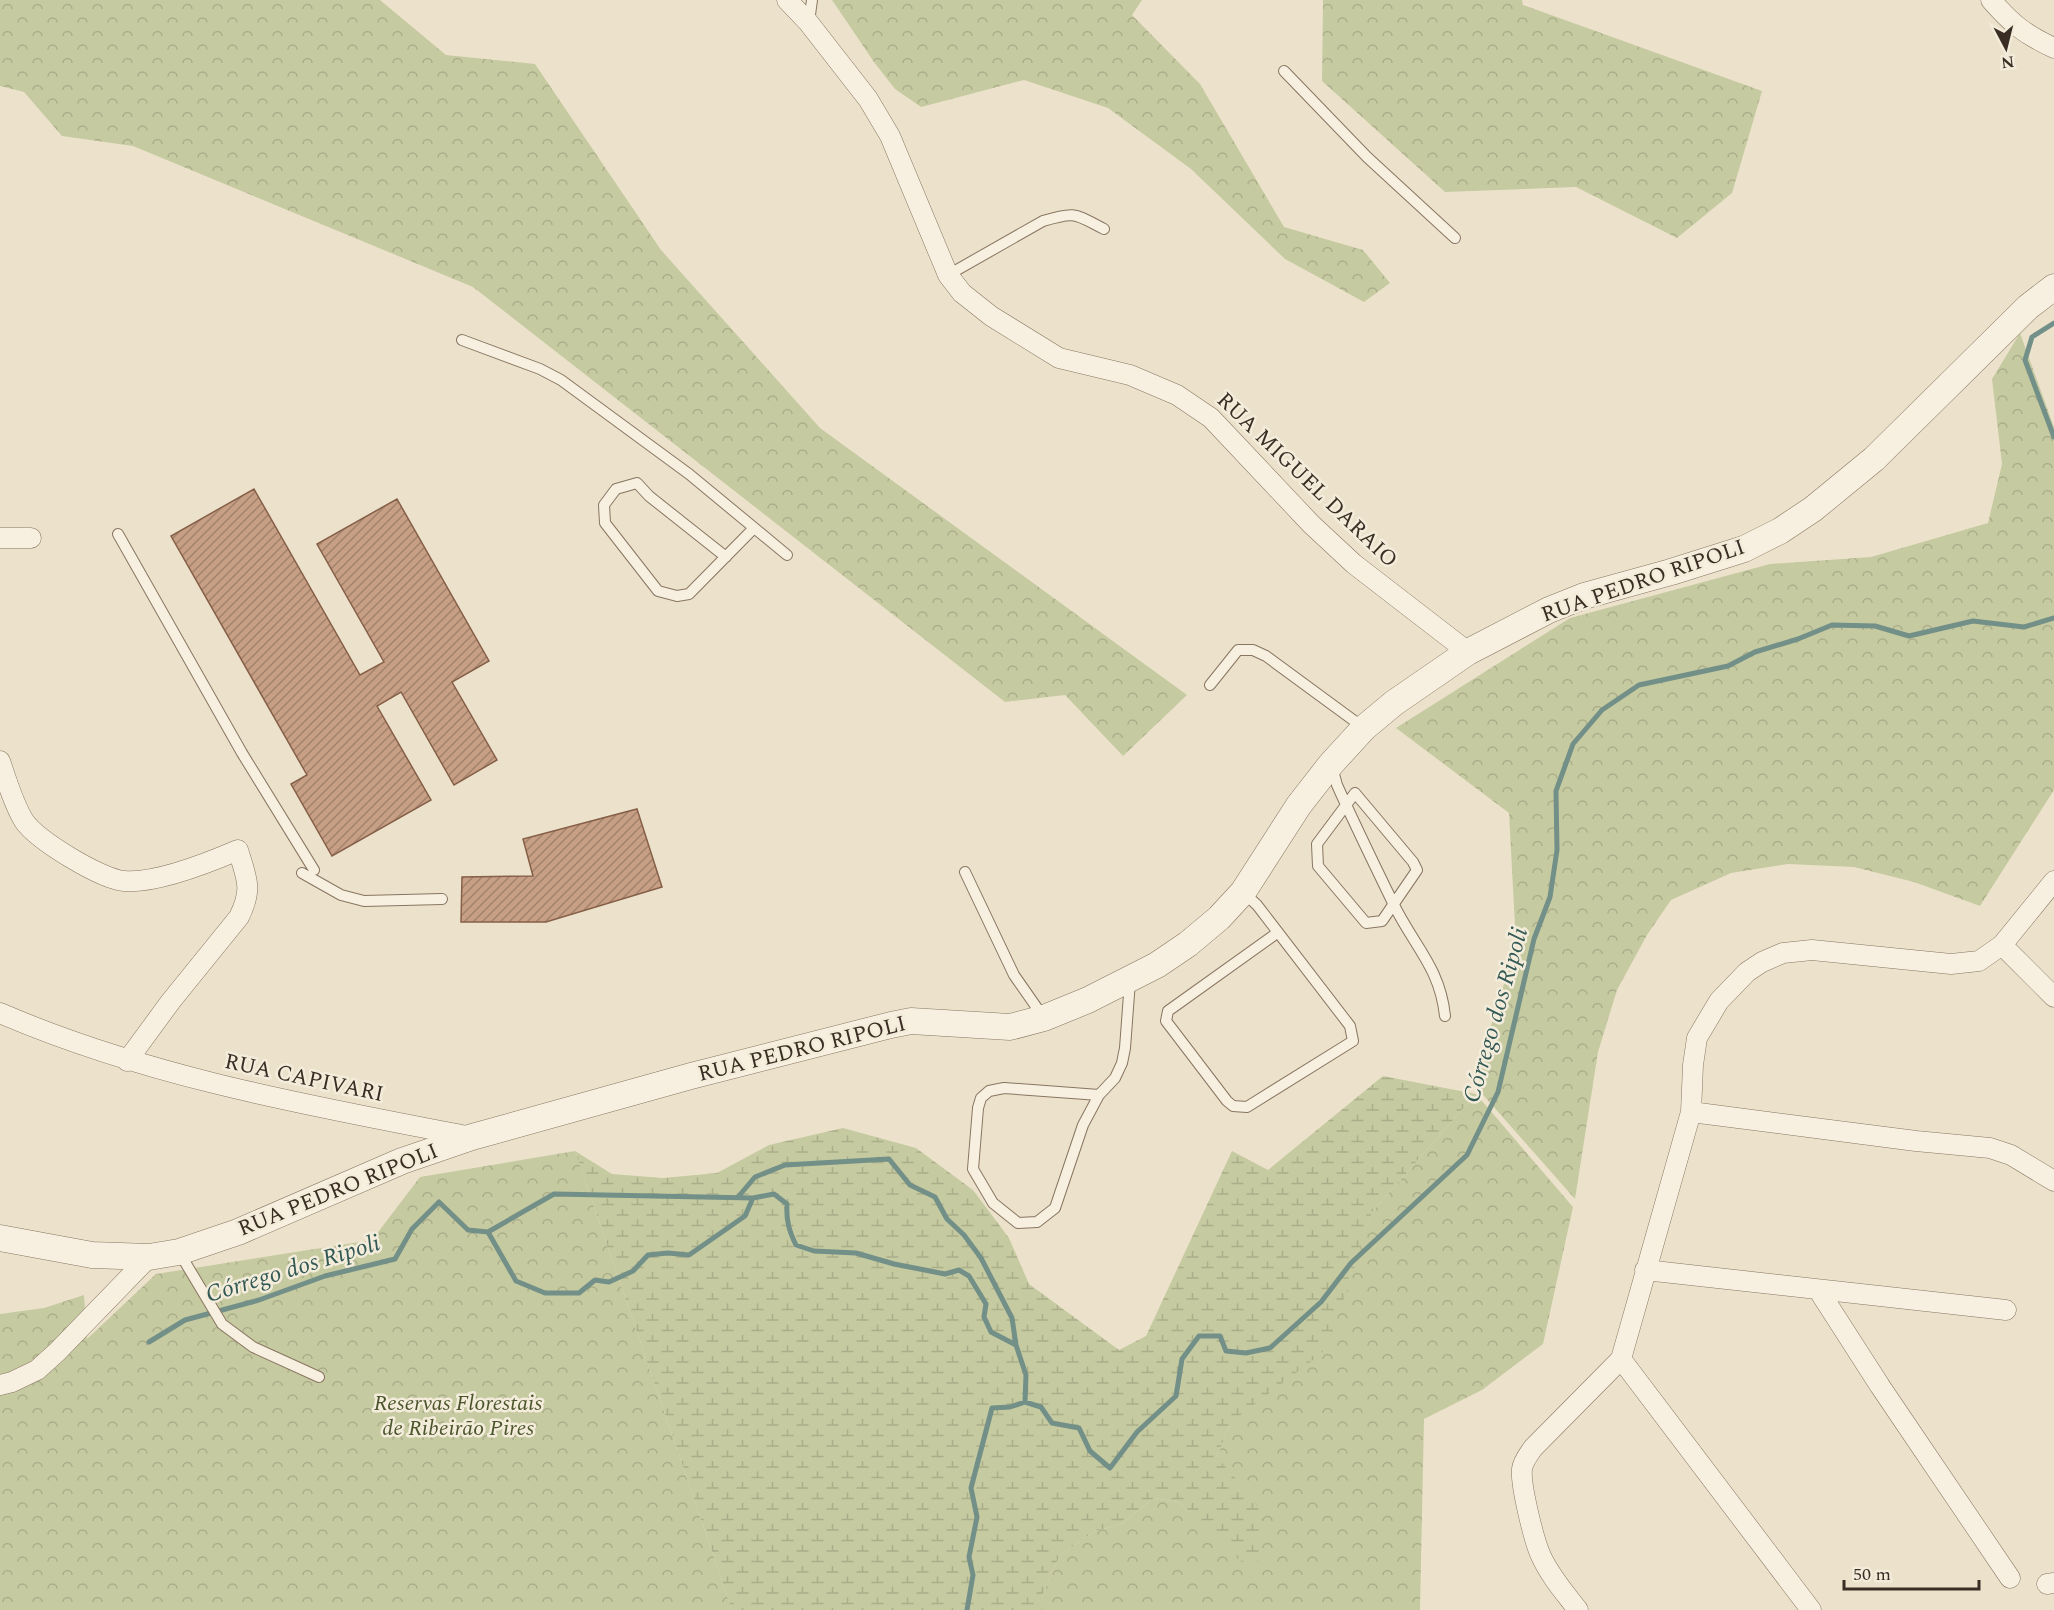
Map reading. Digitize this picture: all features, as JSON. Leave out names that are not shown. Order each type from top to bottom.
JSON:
[{"type":"street","name":"RUA MIGUEL DARAIO","points":[[787,0],[808,22],[868,99],[890,136],[948,275],[962,293],[991,316],[1059,358],[1130,375],[1178,395],[1211,418],[1311,524],[1354,564],[1468,652]]},
{"type":"street","points":[[1991,0],[2016,27],[2030,37],[2054,48]]},
{"type":"street","name":"RUA PEDRO RIPOLI","points":[[0,1238],[92,1255],[149,1257],[179,1252],[238,1232],[402,1161],[472,1137],[691,1076],[891,1025],[912,1022],[1010,1027],[1044,1018],[1088,1000],[1157,965],[1188,944],[1219,918],[1243,892],[1299,805],[1331,764],[1394,703],[1468,652],[1549,610],[1584,596],[1744,549],[1780,531],[1813,509],[1874,459],[2028,307],[2054,287]]},
{"type":"street","points":[[0,538],[31,538]]},
{"type":"street","points":[[0,762],[17,807],[38,836],[110,878],[125,881],[145,880],[203,865],[238,850],[249,890],[239,917],[171,1001],[127,1061]]},
{"type":"street","points":[[1578,1610],[1553,1577],[1541,1556],[1534,1537],[1522,1469],[1533,1448],[1621,1359],[1690,1112],[1697,1038],[1719,1000],[1747,972],[1762,962],[1783,953],[1812,950],[1951,964],[1979,961],[2002,945],[2054,881]]},
{"type":"street","points":[[2002,945],[2054,997]]},
{"type":"street","name":"RUA CAPIVARI","points":[[0,1013],[127,1061],[250,1092],[472,1137]]},
{"type":"street","points":[[1690,1112],[1916,1141],[1990,1148],[2011,1155],[2054,1181]]},
{"type":"street","points":[[0,1385],[12,1382],[44,1364],[149,1257]]},
{"type":"street","points":[[1645,1270],[2006,1310]]},
{"type":"street","points":[[1820,1291],[1880,1386],[2010,1578]]},
{"type":"street","points":[[1621,1359],[1810,1610]]},
{"type":"lane","points":[[808,22],[812,0]]},
{"type":"lane","points":[[1284,71],[1367,157],[1455,238]]},
{"type":"lane","points":[[948,275],[1043,221],[1075,213],[1104,229]]},
{"type":"lane","points":[[462,340],[540,369],[561,380],[689,474],[787,555]]},
{"type":"lane","points":[[726,557],[649,496],[637,483],[616,489],[604,505],[605,523],[658,591],[677,596],[689,594],[726,557],[754,528]]},
{"type":"lane","points":[[118,534],[242,753],[314,870]]},
{"type":"lane","points":[[1210,685],[1238,650],[1254,650],[1266,656],[1365,729]]},
{"type":"lane","points":[[1331,764],[1345,803],[1394,905],[1437,977],[1443,997],[1445,1016]]},
{"type":"lane","points":[[1355,793],[1413,862],[1417,870],[1382,921],[1366,923],[1318,866],[1317,844],[1345,803],[1355,793]]},
{"type":"lane","points":[[965,872],[1014,975],[1044,1018]]},
{"type":"lane","points":[[302,873],[341,895],[364,901],[442,899]]},
{"type":"lane","points":[[1243,892],[1257,905],[1350,1026],[1353,1041],[1247,1107],[1233,1106],[1166,1022],[1167,1011],[1277,933]]},
{"type":"lane","points":[[1099,1095],[1004,1088],[989,1090],[981,1098],[978,1108],[973,1169],[993,1203],[1018,1224],[1037,1222],[1055,1208],[1083,1125],[1099,1095],[1115,1078],[1122,1063],[1130,979]]},
{"type":"lane","points":[[179,1252],[222,1324],[253,1347],[319,1377]]},
{"type":"green space","points":[[0,0],[380,0],[446,55],[535,64],[661,250],[820,428],[1187,695],[1123,756],[1065,695],[1005,702],[473,287],[133,146],[62,136],[24,92],[0,86]]},
{"type":"green space","points":[[832,0],[1142,0],[1132,15],[1200,84],[1284,227],[1363,250],[1390,283],[1364,302],[1285,259],[1191,169],[1108,108],[1024,80],[921,107],[895,89]]},
{"type":"green space","points":[[1323,0],[1522,0],[1523,5],[1762,91],[1732,193],[1677,238],[1576,187],[1445,192],[1322,81]]},
{"type":"green space","points":[[2020,333],[2054,427],[2054,790],[1980,906],[1914,882],[1854,867],[1788,864],[1731,873],[1671,900],[1647,935],[1617,990],[1598,1052],[1575,1199],[1477,1088],[1481,1058],[1516,945],[1509,813],[1396,728],[1570,618],[1770,564],[1871,557],[1988,523],[2002,464],[1992,379]]},
{"type":"green space","points":[[1383,1076],[1476,1094],[1372,1212],[1345,1296],[1322,1353],[1230,1423],[1217,1457],[1261,1513],[1263,1533],[1256,1565],[1240,1561],[1178,1502],[1154,1498],[1121,1524],[1095,1531],[1060,1555],[1042,1596],[1042,1610],[732,1610],[575,1151],[612,1174],[663,1178],[717,1173],[769,1145],[843,1128],[916,1148],[973,1190],[1009,1238],[1029,1284],[1119,1350],[1146,1336],[1232,1151],[1268,1170]]},
{"type":"green space","points":[[1476,1094],[1573,1207],[1543,1344],[1482,1390],[1424,1419],[1420,1610],[1042,1610],[1042,1596],[1060,1555],[1095,1531],[1121,1524],[1154,1498],[1178,1502],[1193,1514],[1230,1423],[1348,1282],[1372,1212]]},
{"type":"green space","name":"Reservas Florestais de Ribeirão Pires","points":[[575,1151],[732,1610],[0,1610],[0,1314],[44,1308],[84,1295],[87,1339],[156,1274],[372,1240],[420,1177]]},
{"type":"building","points":[[254,489],[360,675],[384,662],[317,544],[397,499],[489,661],[452,682],[497,760],[454,785],[401,692],[377,706],[431,800],[332,856],[291,784],[307,775],[171,536]]},
{"type":"building","points":[[637,809],[662,887],[546,922],[461,922],[462,877],[533,876],[523,839]]},
{"type":"waterway","name":"Córrego dos Ripoli","points":[[2054,323],[2032,337],[2025,360],[2054,437]]},
{"type":"waterway","name":"Córrego dos Ripoli","points":[[149,1342],[185,1320],[259,1300],[325,1276],[395,1259],[412,1229],[439,1202],[468,1230],[488,1232],[554,1194],[753,1198],[774,1194],[787,1204],[788,1225],[796,1245],[814,1251],[856,1253],[894,1264],[945,1274],[959,1270],[969,1276],[986,1304],[984,1317],[991,1332],[1016,1345],[1026,1375],[1025,1402],[1041,1407],[1052,1423],[1079,1428],[1090,1451],[1110,1468],[1137,1432],[1176,1396],[1182,1359],[1199,1336],[1220,1336],[1226,1351],[1246,1353],[1270,1348],[1321,1302],[1351,1263],[1467,1155],[1498,1092],[1534,939],[1550,897],[1557,850],[1556,791],[1573,744],[1602,710],[1639,685],[1728,666],[1755,652],[1798,639],[1832,625],[1875,626],[1909,636],[1973,621],[2024,627],[2054,618]]},
{"type":"waterway","name":"Córrego dos Ripoli","points":[[738,1197],[755,1177],[785,1165],[889,1159],[910,1185],[935,1197],[947,1219],[964,1235],[981,1258],[1012,1318],[1016,1345]]},
{"type":"waterway","name":"Córrego dos Ripoli","points":[[488,1232],[516,1281],[545,1293],[579,1293],[595,1280],[609,1282],[633,1271],[648,1255],[668,1253],[689,1255],[745,1216],[753,1198]]},
{"type":"waterway","points":[[967,1610],[973,1575],[969,1557],[977,1517],[971,1488],[992,1408],[1010,1407],[1025,1402]]}]
